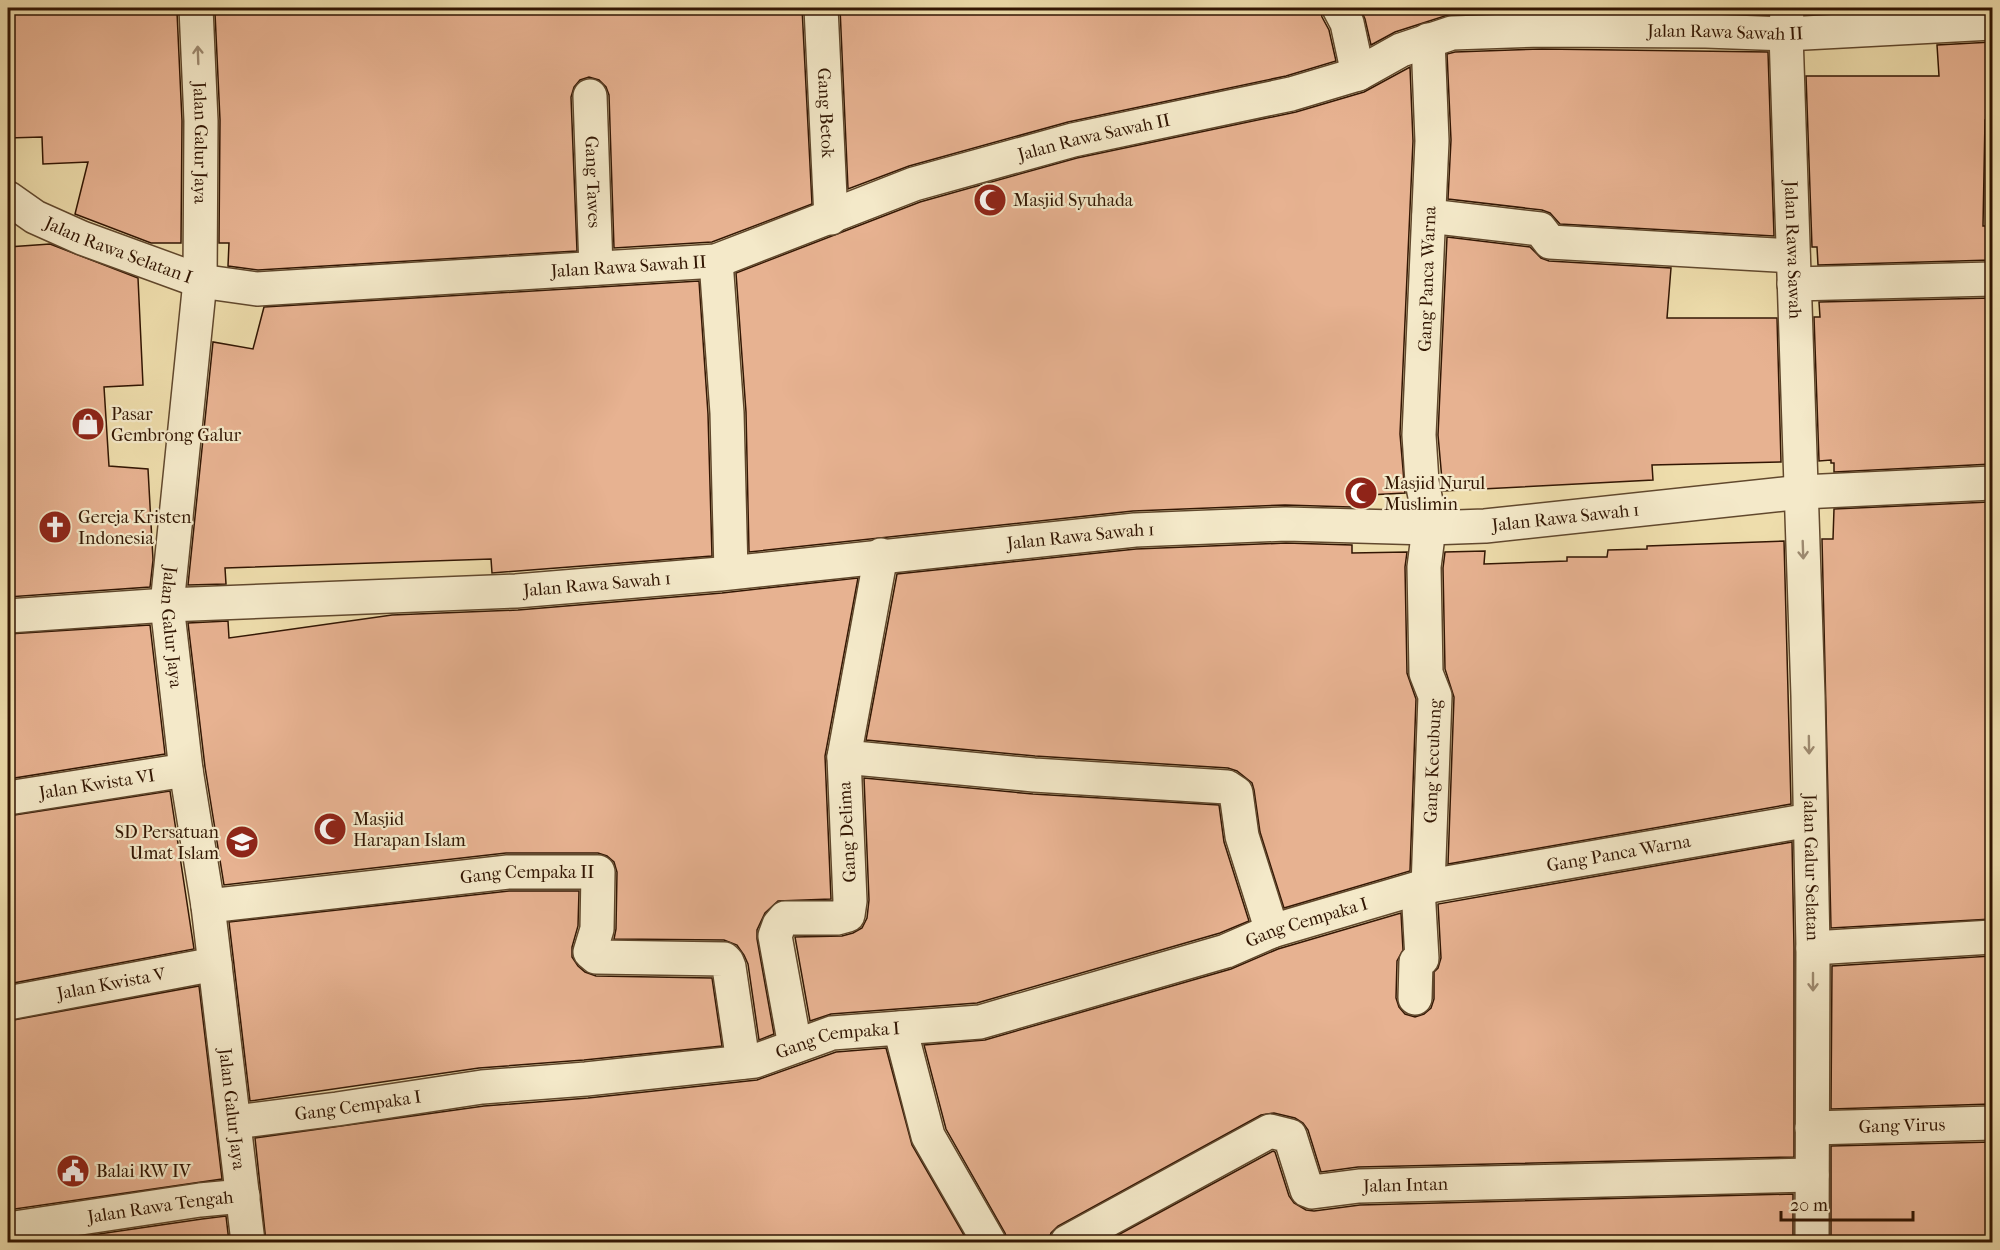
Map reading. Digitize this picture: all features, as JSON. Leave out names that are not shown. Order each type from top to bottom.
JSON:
[{"type":"street","name":"Jalan Galur Jaya","points":[[196,8],[201,121],[200,281],[167,605],[186,770],[208,906],[248,1242]]},
{"type":"street","name":"Gang Betok","points":[[821,8],[831,218]]},
{"type":"street","points":[[1339,8],[1347,23],[1358,74]]},
{"type":"street","name":"Jalan Rawa Sawah II","points":[[200,281],[257,289],[716,261],[914,184],[1073,140],[1291,93],[1358,74],[1401,50],[1452,33],[1542,30],[1705,19],[1992,23]]},
{"type":"street","name":"Jalan Rawa Sawah","points":[[1786,21],[1802,492]]},
{"type":"street","name":"Gang Panca Warna","points":[[1428,40],[1432,141],[1419,435],[1422,482],[1429,522]]},
{"type":"street","name":"Gang Tawes","points":[[590,96],[596,268]]},
{"type":"street","name":"Jalan Rawa Selatan I","points":[[8,198],[35,217],[82,238],[200,281]]},
{"type":"street","points":[[1429,216],[1540,229],[1550,242],[1794,270],[1992,279]]},
{"type":"street","points":[[716,261],[727,413],[731,572]]},
{"type":"street","name":"Jalan Rawa Sawah 1","points":[[8,616],[167,605],[516,591],[731,572],[1135,530],[1286,524],[1429,522],[1485,526],[1802,492],[1992,483]]},
{"type":"street","name":"Jalan Galur Selatan","points":[[1802,492],[1813,948],[1812,1242]]},
{"type":"street","name":"Gang Kecubung","points":[[1415,998],[1416,962],[1422,959],[1423,888],[1435,696],[1426,673],[1424,567],[1429,522]]},
{"type":"street","name":"Gang Delima","points":[[795,1046],[775,936],[779,925],[785,918],[837,918],[848,915],[850,901],[844,757],[881,555]]},
{"type":"street","points":[[844,757],[1034,775],[1227,787],[1236,793],[1242,836],[1272,931]]},
{"type":"street","name":"Jalan Kwista VI","points":[[8,798],[186,770]]},
{"type":"street","name":"Gang Panca Warna","points":[[1423,888],[1810,820]]},
{"type":"street","name":"Gang Cempaka II","points":[[208,906],[508,872],[598,872],[597,929],[590,952],[596,957],[724,959],[728,962],[729,967],[743,1062]]},
{"type":"street","name":"Gang Cempaka I","points":[[235,1122],[482,1087],[586,1079],[755,1061],[832,1033],[980,1022],[1226,951],[1272,931],[1423,888]]},
{"type":"street","points":[[1813,948],[1992,937]]},
{"type":"street","name":"Jalan Kwista V","points":[[8,1003],[215,964]]},
{"type":"street","points":[[900,1028],[928,1136],[989,1242]]},
{"type":"street","name":"Gang Virus","points":[[1812,1128],[1992,1123]]},
{"type":"street","name":"Jalan Intan","points":[[1067,1242],[1270,1131],[1290,1136],[1307,1190],[1312,1192],[1359,1186],[1812,1174]]},
{"type":"street","name":"Jalan Rawa Tengah","points":[[8,1229],[200,1200],[243,1196]]},
{"type":"building","points":[[8,8],[107,8],[107,11],[177,12],[182,121],[181,243],[151,243],[75,214],[88,162],[43,164],[42,137],[8,138]]},
{"type":"building","points":[[237,8],[587,8],[587,11],[688,12],[688,8],[802,8],[812,204],[712,242],[614,248],[609,95],[606,87],[599,80],[589,77],[580,80],[574,87],[571,97],[577,251],[258,270],[228,266],[229,243],[219,243],[220,120],[215,13],[238,14]]},
{"type":"building","points":[[840,8],[1320,8],[1329,30],[1336,61],[1286,76],[1068,122],[909,166],[848,189]]},
{"type":"building","points":[[1360,8],[1768,8],[1768,15],[1542,11],[1451,14],[1395,32],[1371,45]]},
{"type":"building","points":[[1992,42],[1992,120],[1985,120],[1983,226],[1992,226],[1992,260],[1818,265],[1817,247],[1812,247],[1806,76],[1939,76],[1937,45]]},
{"type":"building","points":[[1542,49],[1768,52],[1774,236],[1560,224],[1550,213],[1542,210],[1448,199],[1451,140],[1447,54]]},
{"type":"building","points":[[1410,67],[1413,141],[1400,434],[1405,493],[1350,496],[1351,507],[1285,505],[1133,511],[749,552],[746,412],[736,273],[920,202],[1077,158],[1296,112],[1364,92]]},
{"type":"building","points":[[1447,237],[1530,247],[1541,258],[1549,261],[1671,268],[1667,318],[1777,318],[1781,462],[1652,465],[1653,480],[1443,491],[1438,435]]},
{"type":"building","points":[[50,244],[138,278],[143,385],[104,387],[109,466],[148,469],[153,560],[150,587],[8,597],[10,479],[8,479],[8,247]]},
{"type":"building","points":[[699,281],[708,414],[712,556],[492,573],[491,559],[225,568],[226,584],[188,585],[213,342],[253,349],[264,307]]},
{"type":"building","points":[[1992,298],[1992,464],[1834,472],[1834,463],[1831,463],[1831,460],[1819,461],[1814,317],[1820,317],[1819,302]]},
{"type":"building","points":[[1989,502],[1987,623],[1992,623],[1992,919],[1831,928],[1822,539],[1833,539],[1834,509]]},
{"type":"building","points":[[1784,541],[1791,804],[1448,864],[1454,697],[1445,669],[1443,568],[1445,552],[1485,551],[1484,564],[1567,561],[1567,557],[1607,557],[1608,550],[1647,549],[1647,546]]},
{"type":"building","points":[[1286,543],[1352,545],[1352,553],[1407,552],[1405,567],[1407,673],[1416,699],[1410,871],[1284,908],[1260,832],[1252,783],[1237,771],[1228,768],[1035,756],[866,740],[897,574],[1136,549]]},
{"type":"building","points":[[858,578],[825,756],[831,899],[778,901],[765,913],[757,930],[774,1034],[759,1040],[748,964],[737,945],[724,940],[614,939],[617,872],[614,862],[598,853],[506,853],[224,885],[205,767],[188,623],[228,621],[229,638],[392,615],[518,610],[722,593]]},
{"type":"building","points":[[150,625],[165,754],[8,779],[8,634]]},
{"type":"building","points":[[864,778],[1033,794],[1219,805],[1224,842],[1249,921],[1220,933],[977,1003],[831,1014],[810,1021],[795,937],[842,936],[862,928],[867,918],[869,900]]},
{"type":"building","points":[[170,791],[194,949],[8,984],[8,816]]},
{"type":"building","points":[[1792,842],[1794,1157],[1358,1167],[1321,1172],[1308,1130],[1303,1123],[1295,1118],[1274,1113],[1261,1115],[1058,1226],[1051,1233],[1048,1242],[1008,1242],[946,1129],[924,1045],[985,1040],[1231,969],[1278,949],[1401,913],[1403,950],[1397,961],[1396,998],[1405,1014],[1415,1017],[1431,1008],[1434,999],[1434,972],[1441,958],[1438,904]]},
{"type":"building","points":[[509,891],[579,891],[578,926],[572,947],[572,957],[585,972],[596,976],[712,978],[722,1046],[479,1068],[250,1101],[229,922]]},
{"type":"building","points":[[1991,956],[1992,1104],[1831,1109],[1832,966]]},
{"type":"building","points":[[199,986],[222,1179],[8,1210],[8,1021]]},
{"type":"building","points":[[886,1048],[912,1145],[968,1242],[266,1242],[255,1138],[484,1106],[588,1098],[757,1080],[836,1052]]},
{"type":"building","points":[[1992,1142],[1992,1236],[1949,1237],[1950,1242],[1831,1242],[1831,1146]]},
{"type":"building","points":[[1273,1151],[1289,1196],[1294,1203],[1306,1210],[1360,1205],[1793,1194],[1793,1242],[1105,1242]]},
{"type":"building","points":[[226,1216],[229,1242],[44,1242],[202,1219]]},
{"type":"place","name":"Masjid Syuhada","points":[[990,200]]},
{"type":"place","name":"Pasar Gembrong Galur","points":[[88,424]]},
{"type":"place","name":"Masjid Nurul Muslimin","points":[[1361,493]]},
{"type":"place","name":"Gereja Kristen Indonesia","points":[[55,527]]},
{"type":"place","name":"Masjid Harapan Islam","points":[[330,829]]},
{"type":"place","name":"SD Persatuan Umat Islam","points":[[242,842]]},
{"type":"place","name":"Balai RW IV","points":[[73,1171]]}]
